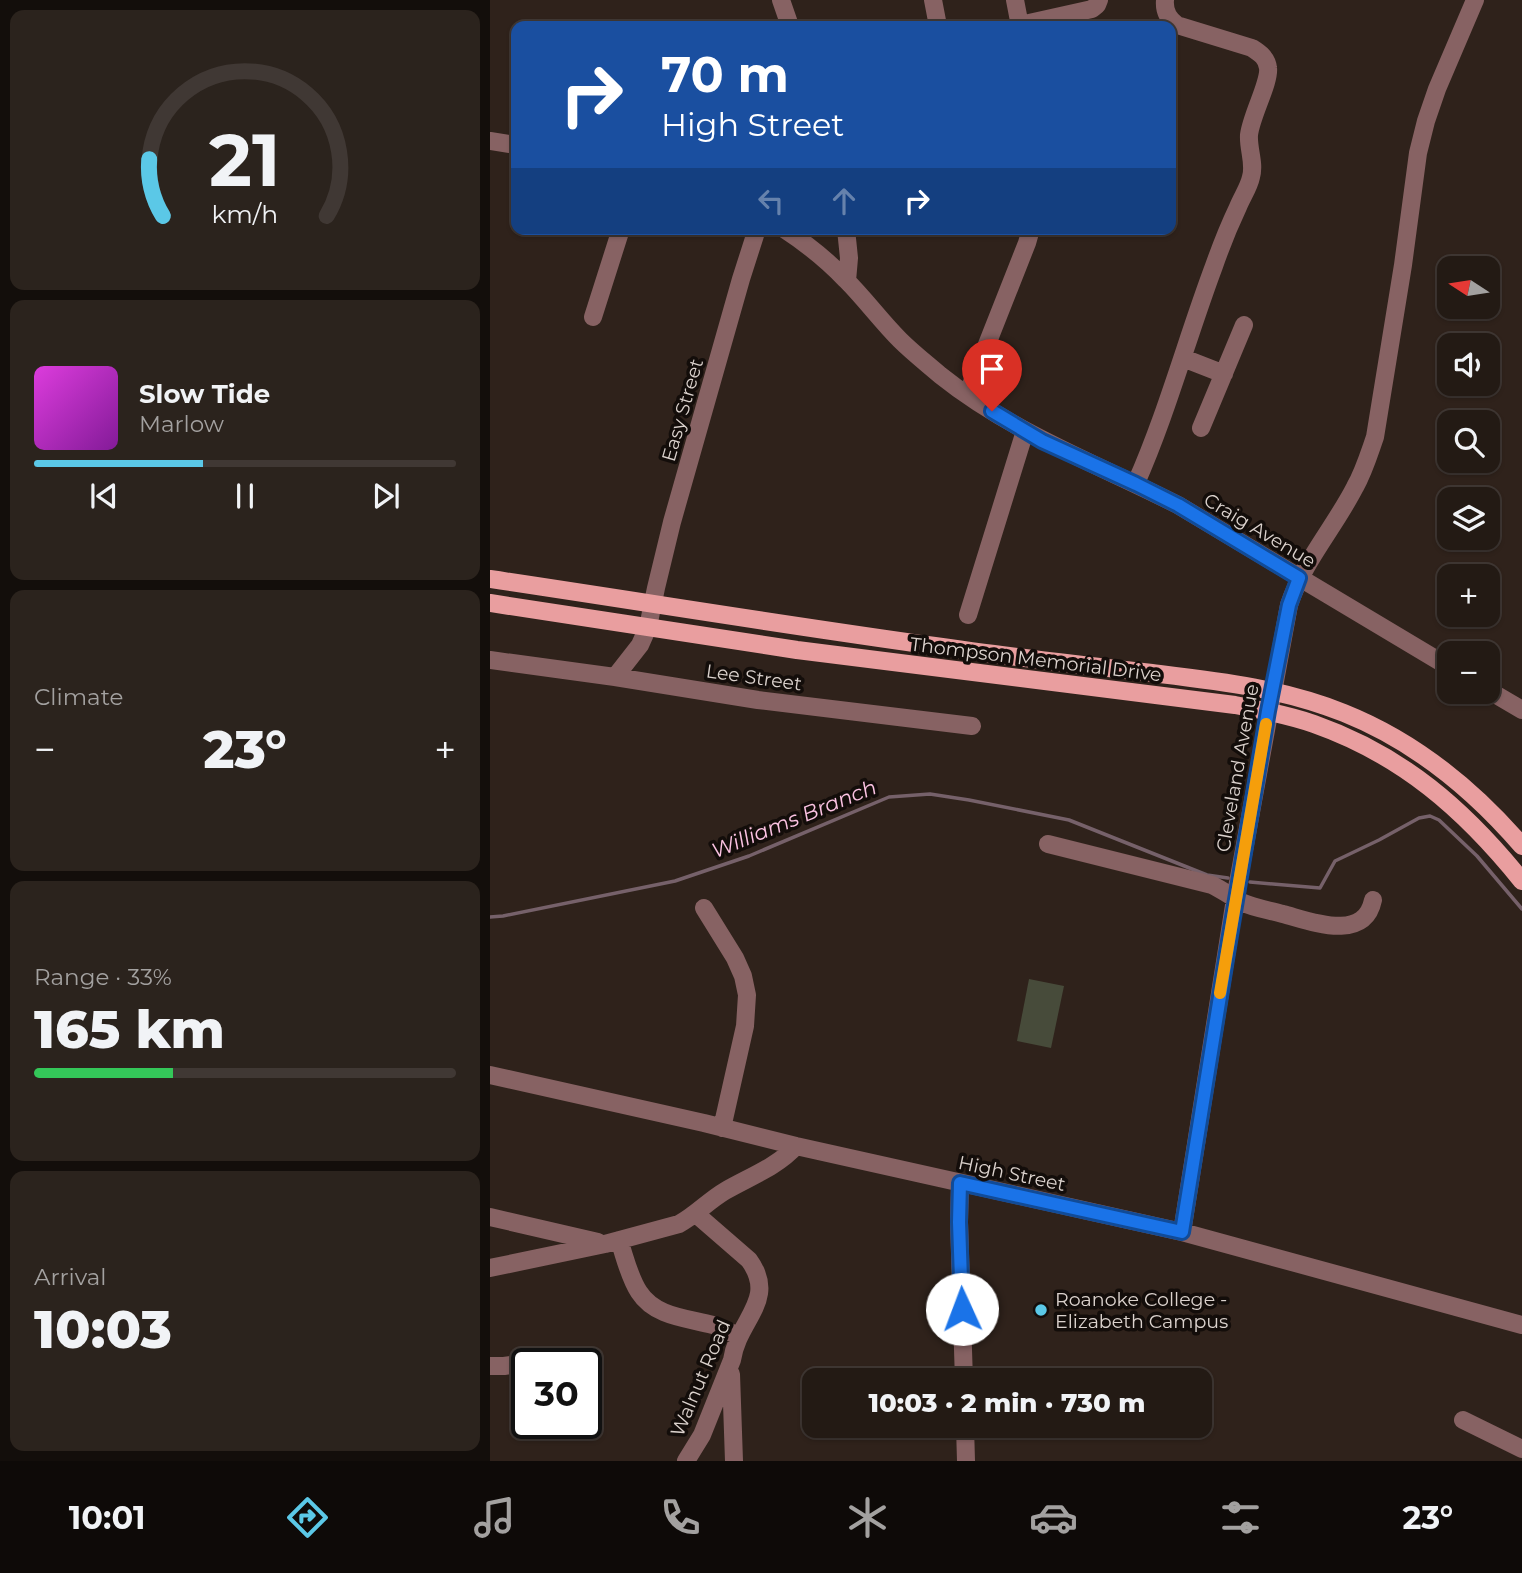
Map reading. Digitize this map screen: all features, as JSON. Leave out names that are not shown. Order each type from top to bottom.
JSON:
[{"type":"main road","name":"Thompson Memorial Drive","points":[[490,579],[958,649],[1210,680],[1272,690],[1307,699],[1345,713],[1411,747],[1473,795],[1499,819],[1522,846]]},
{"type":"main road","name":"Thompson Memorial Drive","points":[[490,603],[797,650],[1268,711],[1314,724],[1346,737],[1411,773],[1467,818],[1522,881]]},
{"type":"street","points":[[781,0],[788,21]]},
{"type":"street","points":[[933,0],[937,21]]},
{"type":"street","points":[[1015,0],[1019,21]]},
{"type":"street","points":[[1041,21],[1091,9],[1099,0]]},
{"type":"street","points":[[1165,0],[1166,13],[1172,21]]},
{"type":"street","name":"Cleveland Avenue","points":[[1182,1232],[1268,711],[1289,605],[1299,578],[1356,487],[1375,437],[1418,153],[1437,89],[1475,0]]},
{"type":"street","points":[[1136,484],[1162,420],[1213,268],[1251,180],[1253,169],[1249,134],[1268,76],[1265,58],[1252,48],[1176,24]]},
{"type":"street","points":[[490,141],[511,144]]},
{"type":"street","points":[[593,317],[619,235]]},
{"type":"street","name":"Easy Street","points":[[653,603],[676,509],[755,235]]},
{"type":"street","name":"Craig Avenue","points":[[793,235],[821,256],[847,281],[914,353],[967,395],[1025,431],[1178,505],[1437,660]]},
{"type":"street","points":[[847,235],[849,258],[847,281]]},
{"type":"street","points":[[967,395],[1029,235]]},
{"type":"street","points":[[1201,428],[1244,325]]},
{"type":"street","points":[[1183,358],[1224,374]]},
{"type":"street","points":[[968,615],[1025,431]]},
{"type":"street","points":[[615,677],[640,645],[648,627],[653,603]]},
{"type":"street","name":"Lee Street","points":[[490,660],[758,699],[972,726]]},
{"type":"street","points":[[1500,697],[1522,710]]},
{"type":"street","points":[[1048,844],[1212,885],[1244,903],[1338,927],[1356,922],[1365,916],[1373,900]]},
{"type":"street","points":[[704,908],[735,958],[747,995],[745,1026],[722,1128]]},
{"type":"street","name":"High Street","points":[[490,1075],[1182,1232],[1522,1325]]},
{"type":"street","points":[[490,1268],[612,1242],[679,1224],[723,1192],[787,1156],[796,1146]]},
{"type":"street","points":[[960,1183],[964,1368]]},
{"type":"street","name":"Walnut Road","points":[[687,1461],[702,1435],[732,1360],[738,1336],[758,1301],[760,1291],[755,1269],[748,1260],[695,1214]]},
{"type":"street","points":[[490,1217],[612,1242],[643,1299],[672,1316],[710,1325],[738,1336]]},
{"type":"street","points":[[732,1360],[734,1461]]},
{"type":"street","points":[[490,1366],[511,1365]]},
{"type":"street","points":[[1463,1420],[1522,1449]]},
{"type":"street","points":[[965,1438],[966,1461]]},
{"type":"green space","points":[[1029,979],[1064,986],[1051,1048],[1017,1041]]},
{"type":"waterway","name":"Williams Branch","points":[[490,917],[675,881],[749,856],[889,797],[930,794],[1069,820],[1207,875],[1228,878]]},
{"type":"waterway","name":"Williams Branch","points":[[1250,882],[1320,888],[1335,861],[1419,818],[1430,816],[1439,820],[1477,856],[1522,909]]},
{"type":"slow traffic","points":[[1220,993],[1266,724]]},
{"type":"place","name":"Roanoke College - Elizabeth Campus","points":[[1041,1310]]},
{"type":"route","points":[[962,1309],[960,1183],[1182,1232],[1268,711],[1289,605],[1299,578],[1178,505],[1042,441],[992,411]]}]
